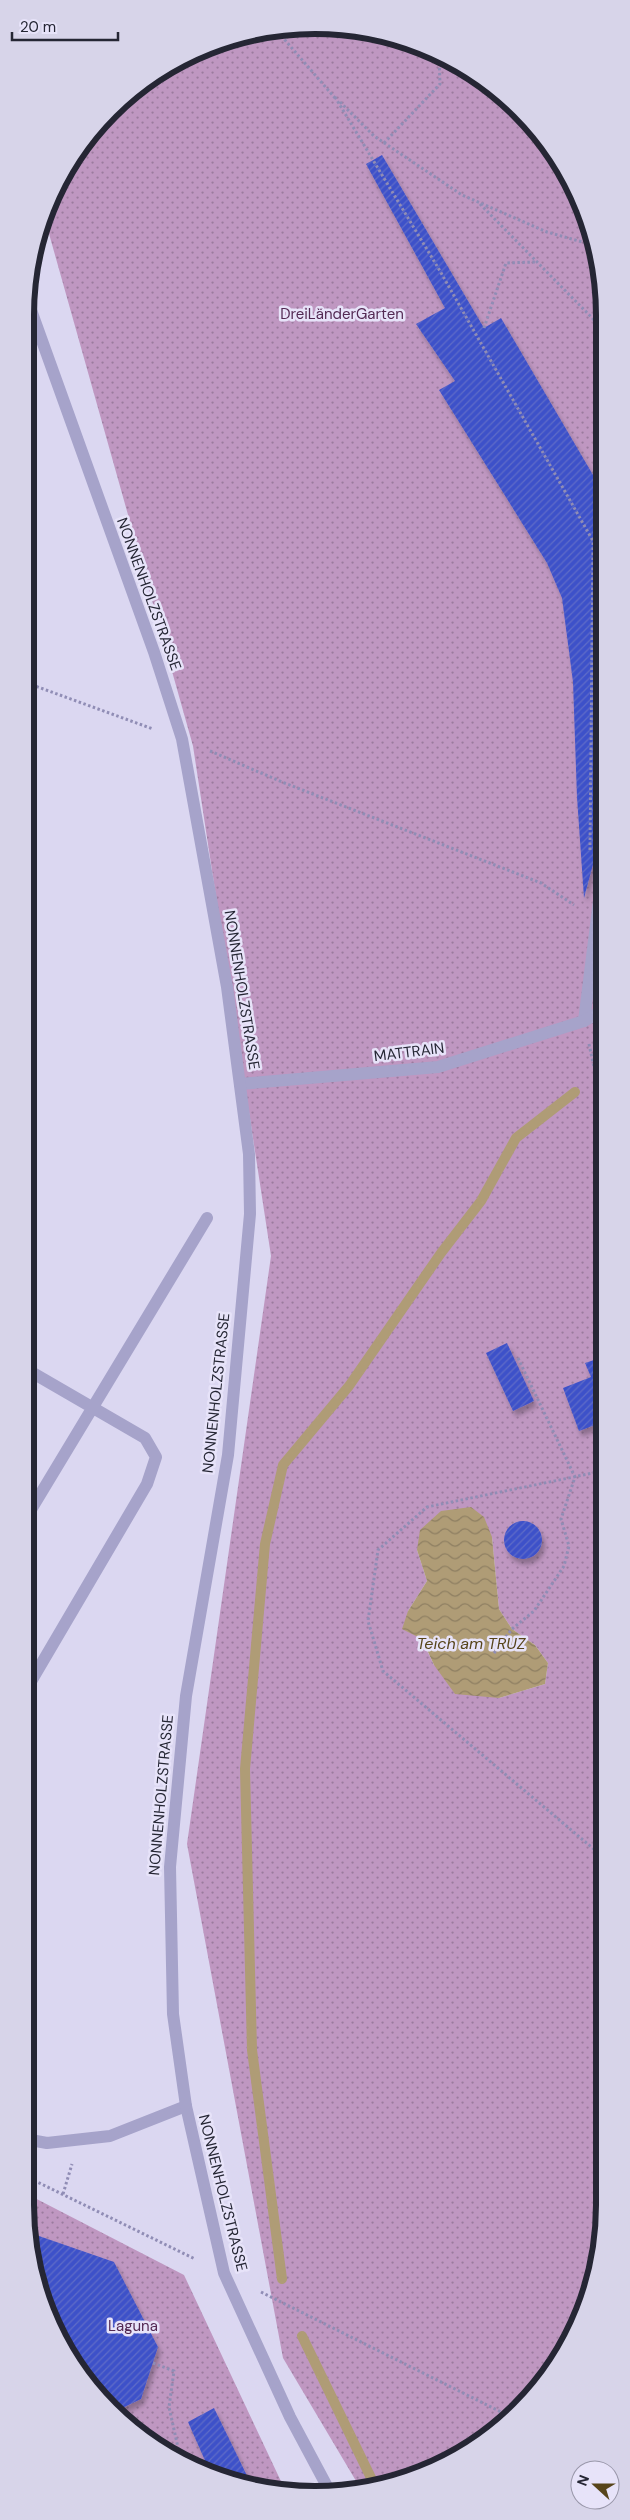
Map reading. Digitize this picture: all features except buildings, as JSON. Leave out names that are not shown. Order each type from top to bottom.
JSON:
[{"type":"street","name":"NONNENHOLZSTRASSE","points":[[34,316],[154,652],[182,739],[227,987],[249,1154],[250,1214],[228,1455],[186,1696],[170,1867],[173,2014],[186,2106],[224,2273],[290,2417],[327,2486]]},
{"type":"street","points":[[584,1021],[596,920]]},
{"type":"street","name":"MATTRAIN","points":[[240,1084],[438,1067],[584,1021],[596,1014]]},
{"type":"street","points":[[34,1505],[207,1218]]},
{"type":"street","points":[[34,1373],[93,1406],[145,1438],[156,1457],[147,1484],[34,1676]]},
{"type":"street","points":[[34,2141],[47,2143],[110,2136],[186,2106]]},
{"type":"path","points":[[281,36],[335,98],[384,143],[462,195],[546,232],[587,243]]},
{"type":"path","points":[[384,143],[440,84],[439,63]]},
{"type":"path","points":[[335,98],[440,271],[593,541],[590,859]]},
{"type":"path","points":[[478,202],[596,323]]},
{"type":"path","points":[[484,328],[506,263],[537,262]]},
{"type":"path","points":[[34,686],[182,739],[282,782],[541,883],[596,920]]},
{"type":"path","points":[[584,1021],[596,1080]]},
{"type":"path","points":[[494,1653],[512,1629],[534,1610],[564,1566],[569,1546],[561,1519],[575,1477],[517,1356]]},
{"type":"path","points":[[596,1472],[427,1507],[378,1550],[368,1621],[383,1672],[596,1851]]},
{"type":"path","points":[[34,2180],[503,2413]]},
{"type":"path","points":[[153,2363],[174,2371],[169,2407],[179,2451]]},
{"type":"green space","name":"DreiLänderGarten","points":[[333,34],[388,43],[423,55],[456,71],[471,81],[514,116],[538,144],[559,174],[575,207],[587,242],[596,297],[596,2223],[587,2278],[575,2313],[559,2346],[549,2361],[514,2404],[486,2428],[456,2449],[423,2465],[388,2477],[357,2483],[283,2358],[187,1844],[271,1256],[193,746],[48,229],[55,207],[71,174],[92,144],[116,116],[144,92],[174,71],[207,55],[242,43],[278,36]],"holes":[[[492,1537],[499,1609],[512,1629],[535,1645],[548,1663],[545,1684],[499,1698],[434,1665],[408,1611],[427,1581],[417,1550]]]},
{"type":"green space","name":"Laguna","points":[[34,2198],[184,2275],[282,2484],[242,2477],[207,2465],[174,2449],[159,2439],[116,2404],[81,2361],[71,2346],[55,2313],[39,2260],[34,2223]]},
{"type":"water","name":"Teich am TRUZ","points":[[471,1507],[484,1517],[492,1537],[499,1609],[512,1629],[535,1645],[548,1663],[545,1684],[499,1698],[455,1694],[434,1665],[422,1639],[402,1629],[408,1611],[427,1581],[417,1550],[420,1530],[441,1511]]},
{"type":"waterway","points":[[282,2279],[252,2050],[245,1769],[265,1544],[283,1465],[349,1386],[441,1253],[481,1201],[516,1138],[575,1092]]},
{"type":"waterway","points":[[302,2336],[372,2480]]}]
